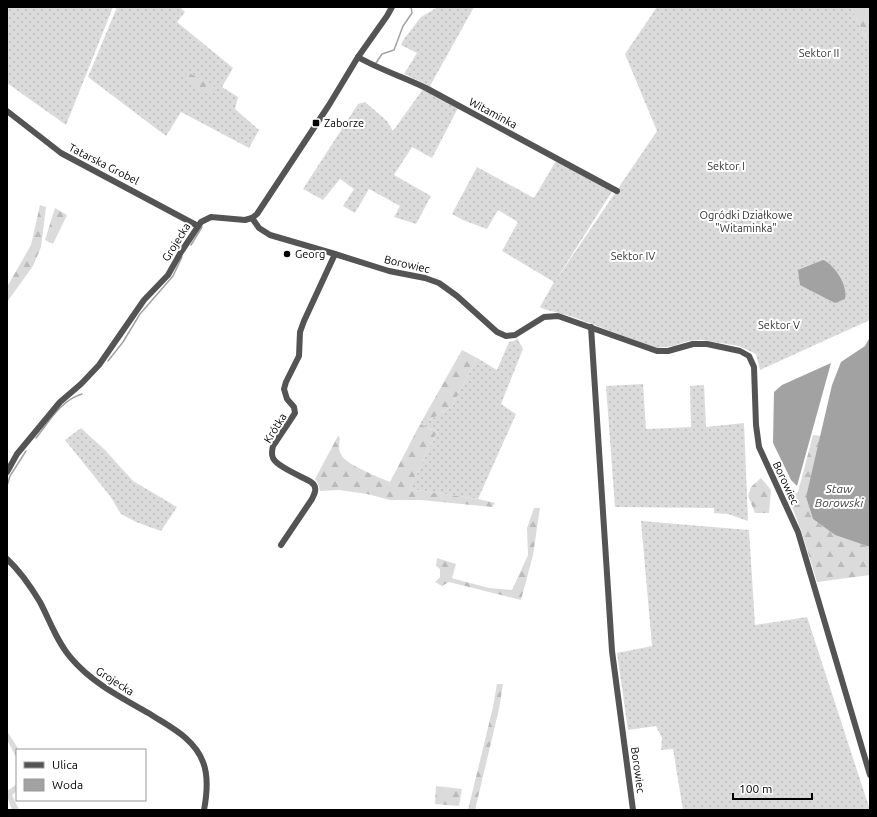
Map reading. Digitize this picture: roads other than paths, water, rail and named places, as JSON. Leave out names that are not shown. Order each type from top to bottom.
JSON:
[{"type":"street","points":[[252,218],[257,214],[270,195],[358,57],[392,7]]},
{"type":"street","name":"Witaminka","points":[[358,57],[383,70],[399,75],[426,88],[617,191]]},
{"type":"street","name":"Tatarska Grobel","points":[[7,111],[61,153],[198,226]]},
{"type":"street","name":"Grojecka","points":[[7,472],[17,454],[60,402],[81,384],[99,365],[144,300],[168,275],[198,226],[205,219],[212,217],[242,220],[252,218]]},
{"type":"street","name":"Borowiec","points":[[252,218],[259,228],[270,235],[389,271],[426,278],[438,283],[457,296],[497,332],[503,335],[515,335],[541,319],[551,316],[560,317],[591,327],[657,352],[668,351],[693,344],[706,344],[740,351],[747,355],[752,361],[754,367],[756,425],[759,447],[798,532],[870,775]]},
{"type":"street","name":"Krótka","points":[[281,545],[312,499],[316,488],[311,482],[276,463],[272,457],[273,446],[294,416],[294,407],[285,396],[284,386],[299,356],[300,332],[304,321],[335,254]]},
{"type":"street","name":"Borowiec","points":[[591,327],[612,651],[633,810]]},
{"type":"street","name":"Grojecka","points":[[7,559],[33,591],[65,651],[84,672],[100,684],[173,728],[187,739],[195,748],[201,758],[206,773],[207,788],[204,810]]},
{"type":"water","points":[[823,260],[832,266],[840,276],[845,288],[845,299],[835,303],[800,285],[798,270]]},
{"type":"water","name":"Staw Borowski","points":[[870,337],[870,547],[835,535],[813,519],[806,497],[832,385],[841,362],[865,346]]},
{"type":"water","points":[[831,363],[797,486],[791,480],[773,443],[774,392],[782,385]]},
{"type":"waterway","points":[[376,63],[382,54],[394,50],[403,26],[412,13],[411,7]]},
{"type":"waterway","points":[[191,245],[202,227]]},
{"type":"waterway","points":[[108,361],[123,342],[140,314],[173,276],[182,257]]},
{"type":"waterway","points":[[36,438],[62,406],[68,401],[82,394]]},
{"type":"waterway","points":[[7,486],[10,476],[26,451]]},
{"type":"place","name":"Zaborze","points":[[316,123]]},
{"type":"place","name":"Georg","points":[[287,254]]},
{"type":"park label","name":"Sektor II","points":[[819,53]]},
{"type":"park label","name":"Sektor I","points":[[726,166]]},
{"type":"park label","name":"Ogródki Działkowe \"Witaminka\"","points":[[746,221]]},
{"type":"park label","name":"Sektor IV","points":[[633,256]]},
{"type":"park label","name":"Sektor V","points":[[779,325]]}]
